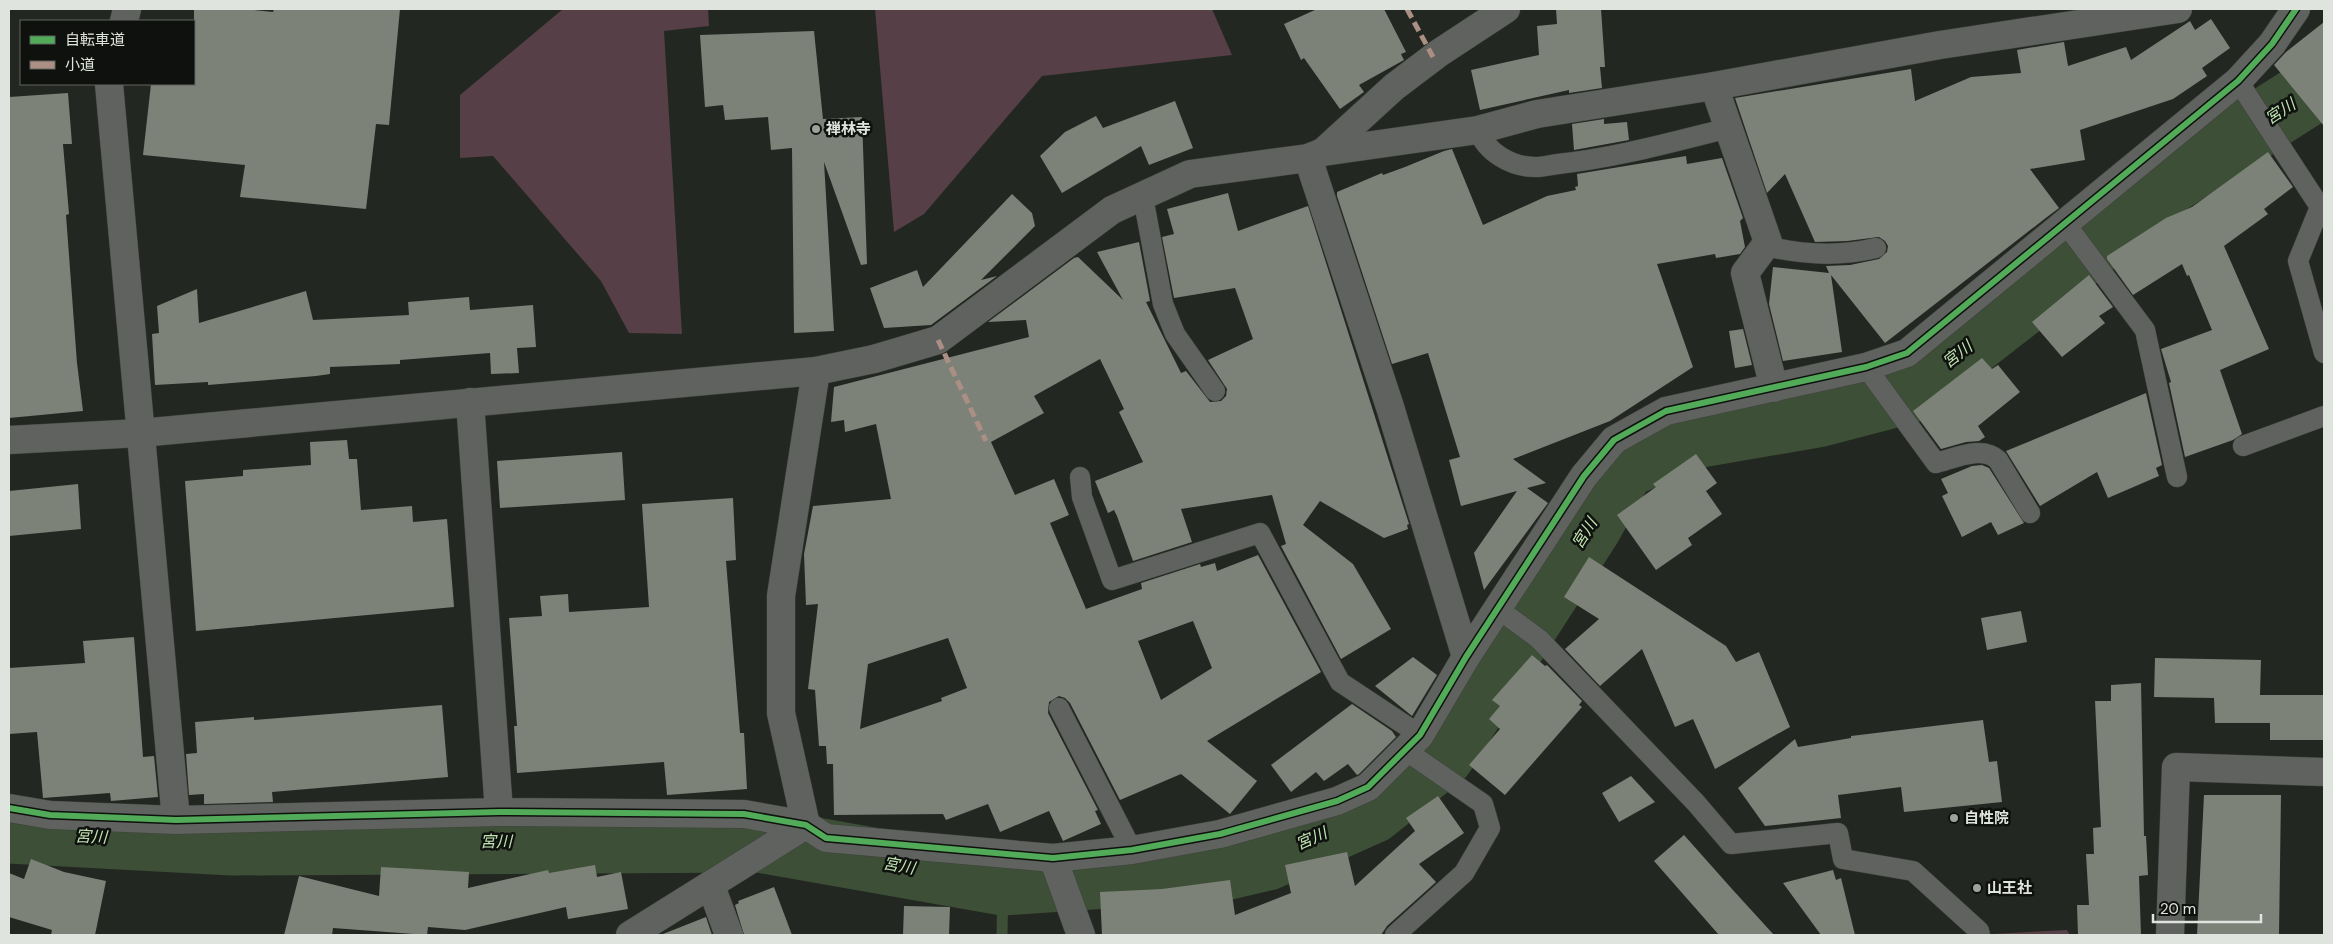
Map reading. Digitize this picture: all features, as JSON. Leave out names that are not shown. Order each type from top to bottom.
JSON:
[{"type":"street","points":[[1316,155],[1394,87],[1439,53],[1506,9]]},
{"type":"street","points":[[9,440],[140,432],[816,371],[874,359],[938,340],[1112,210],[1190,174],[1478,130],[1537,114],[1714,86],[1940,45],[2141,12],[2178,9]]},
{"type":"street","points":[[9,808],[50,815],[176,820],[499,812],[744,814],[806,825],[826,838],[1053,858],[1132,850],[1220,834],[1337,801],[1368,787],[1413,742],[1497,608],[1584,476],[1614,440],[1666,411],[1866,368],[1907,353],[2238,81],[2272,44],[2296,9]]},
{"type":"street","points":[[109,85],[176,820]]},
{"type":"street","points":[[1714,86],[1768,242],[1745,273],[1774,388]]},
{"type":"street","points":[[1316,155],[1466,657]]},
{"type":"street","points":[[806,825],[781,713],[782,596],[816,371]]},
{"type":"street","points":[[470,402],[499,812]]},
{"type":"street","points":[[2170,935],[2176,767],[2324,772]]},
{"type":"street","points":[[630,935],[806,825]]},
{"type":"street","points":[[1053,858],[1080,935]]},
{"type":"street","points":[[711,886],[729,935]]},
{"type":"lane","points":[[2238,81],[2322,207],[2298,261],[2324,352]]},
{"type":"lane","points":[[1478,130],[1482,142],[1497,156],[1534,167],[1592,160],[1729,128]]},
{"type":"lane","points":[[1143,197],[1163,304],[1175,334],[1215,391]]},
{"type":"lane","points":[[2065,223],[2145,330],[2177,477]]},
{"type":"lane","points":[[1766,246],[1821,255],[1857,253],[1876,248]]},
{"type":"lane","points":[[1866,368],[1936,463],[1976,452],[1993,454],[2030,513]]},
{"type":"lane","points":[[2243,446],[2324,416]]},
{"type":"lane","points":[[1080,477],[1082,497],[1112,580],[1260,533],[1340,682],[1413,742],[1483,804],[1490,828],[1464,873],[1395,935]]},
{"type":"lane","points":[[1497,608],[1539,639],[1696,803],[1731,844],[1838,833],[1843,859],[1913,871],[1979,931],[1980,935]]},
{"type":"lane","points":[[1059,708],[1132,850]]},
{"type":"shaded area","points":[[563,9],[708,9],[709,26],[664,31],[682,334],[629,333],[601,281],[493,156],[460,158],[460,95]]},
{"type":"shaded area","points":[[875,9],[1212,9],[1232,55],[1042,76],[924,214],[894,232]]},
{"type":"shaded area","points":[[2067,930],[2070,935],[1992,935],[1992,934]]},
{"type":"building","points":[[194,9],[246,9],[273,12],[274,9],[400,9],[389,125],[376,124],[366,209],[240,197],[245,165],[143,155],[151,85],[195,85]]},
{"type":"building","points":[[1317,9],[1384,9],[1406,52],[1401,54],[1404,60],[1359,85],[1364,92],[1340,109],[1304,58],[1301,60],[1284,24]]},
{"type":"building","points":[[1556,9],[1601,9],[1605,67],[1600,67],[1602,88],[1569,93],[1569,90],[1480,110],[1471,70],[1539,55],[1537,26],[1557,24]]},
{"type":"building","points":[[2211,19],[2230,48],[2202,68],[2207,76],[2173,99],[2080,130],[2085,160],[2030,169],[2059,208],[1885,343],[1831,275],[1842,352],[1783,361],[1769,304],[1773,267],[1829,273],[1826,266],[1850,265],[1879,259],[1887,252],[1888,246],[1879,237],[1815,242],[1785,174],[1767,193],[1735,98],[1911,69],[1915,101],[1971,77],[2021,73],[2017,50],[2064,42],[2068,66],[2126,47],[2131,60],[2190,21],[2195,30]]},
{"type":"building","points":[[2324,22],[2324,126],[2274,65],[2286,52]]},
{"type":"building","name":"禅林寺","points":[[814,31],[823,119],[862,117],[867,264],[861,265],[824,162],[834,331],[794,333],[792,148],[771,150],[768,117],[725,120],[723,105],[705,107],[700,35]]},
{"type":"building","points":[[68,93],[72,144],[63,144],[69,214],[66,215],[77,363],[83,411],[9,418],[9,97]]},
{"type":"building","points":[[1175,101],[1193,148],[1149,165],[1141,146],[1062,193],[1040,156],[1065,132],[1096,116],[1103,128]]},
{"type":"building","points":[[1604,119],[1604,124],[1627,122],[1629,140],[1574,150],[1572,124]]},
{"type":"building","points":[[1452,149],[1483,225],[1547,196],[1576,190],[1575,187],[1578,186],[1577,174],[1686,156],[1687,164],[1722,158],[1743,218],[1740,221],[1745,247],[1740,254],[1716,258],[1715,254],[1657,264],[1693,367],[1610,421],[1513,459],[1546,483],[1527,488],[1548,503],[1484,590],[1474,553],[1517,491],[1461,506],[1449,460],[1460,457],[1428,353],[1392,364],[1337,196],[1337,192],[1382,173],[1383,175]]},
{"type":"building","points":[[2268,152],[2293,187],[2264,209],[2268,214],[2224,246],[2269,349],[2220,370],[2242,434],[2233,440],[2185,457],[2169,383],[2171,382],[2161,349],[2212,330],[2189,275],[2187,276],[2182,264],[2133,295],[2107,259],[2107,256],[2166,218],[2192,207]]},
{"type":"building","points":[[1228,193],[1238,231],[1308,206],[1409,524],[1407,525],[1408,529],[1384,538],[1320,501],[1303,525],[1353,564],[1391,629],[1341,659],[1281,546],[1286,544],[1272,495],[1181,509],[1192,542],[1133,561],[1117,516],[1114,510],[1108,513],[1095,481],[1143,462],[1119,412],[1124,409],[1100,359],[1034,396],[1044,413],[991,442],[1015,495],[1054,479],[1069,515],[1050,523],[1086,609],[1142,589],[1141,583],[1200,564],[1201,567],[1215,563],[1217,571],[1258,555],[1321,672],[1207,741],[1257,781],[1230,814],[1181,774],[1120,800],[1070,703],[1065,698],[1059,696],[1049,702],[1048,713],[1098,810],[1095,811],[1101,824],[1063,841],[1049,811],[1000,832],[988,804],[946,820],[943,814],[834,815],[833,764],[827,764],[826,746],[819,746],[815,690],[808,689],[818,604],[806,605],[804,554],[813,506],[891,499],[876,424],[845,432],[844,420],[831,422],[834,387],[1029,337],[1026,320],[988,322],[1074,258],[1078,257],[1123,300],[1097,252],[1139,242],[1150,301],[1146,302],[1181,373],[1186,371],[1210,402],[1221,401],[1226,396],[1227,389],[1208,360],[1253,339],[1235,288],[1174,298],[1162,237],[1174,234],[1167,209]],"holes":[[[1193,621],[1212,668],[1161,700],[1138,641]],[[948,638],[967,688],[941,698],[942,701],[860,729],[868,664]]]},
{"type":"building","points":[[1012,194],[1032,213],[1035,226],[981,280],[997,276],[931,325],[884,328],[870,288],[917,270],[923,287]]},
{"type":"building","points":[[2089,275],[2113,307],[2099,316],[2105,323],[2062,357],[2032,322]]},
{"type":"building","points":[[197,289],[199,323],[306,291],[313,320],[409,315],[408,302],[469,297],[470,310],[533,305],[536,347],[517,348],[519,373],[491,374],[490,353],[400,360],[400,364],[330,367],[330,374],[316,376],[208,385],[208,382],[155,385],[152,334],[159,333],[157,306]]},
{"type":"building","points":[[1743,329],[1752,365],[1735,368],[1729,331]]},
{"type":"building","points":[[1982,358],[1992,369],[1998,365],[2020,392],[1978,426],[1985,437],[1979,441],[1966,442],[1941,449],[1913,411]]},
{"type":"building","points":[[2146,393],[2162,465],[2156,468],[2159,476],[2108,498],[2097,472],[2040,506],[2006,451]]},
{"type":"building","points":[[347,440],[349,459],[357,459],[361,510],[412,506],[413,522],[447,519],[454,607],[196,631],[185,481],[243,476],[243,470],[311,465],[310,442]]},
{"type":"building","points":[[622,452],[625,500],[500,508],[497,461]]},
{"type":"building","points":[[1696,454],[1717,483],[1706,491],[1722,514],[1688,538],[1692,545],[1656,570],[1617,515],[1656,487],[1653,484]]},
{"type":"building","points":[[1982,465],[1989,468],[2024,523],[1998,535],[1991,522],[1962,537],[1942,496],[1948,493],[1941,479],[1972,466]]},
{"type":"building","points":[[78,484],[81,529],[9,536],[9,491]]},
{"type":"building","points":[[733,498],[736,560],[726,561],[740,733],[744,733],[747,789],[667,795],[664,762],[517,773],[514,726],[517,726],[509,618],[542,616],[540,596],[568,594],[569,612],[649,607],[642,504]]},
{"type":"building","points":[[1589,557],[1726,646],[1736,662],[1759,652],[1790,727],[1715,769],[1693,719],[1675,727],[1642,649],[1600,686],[1565,649],[1599,619],[1564,597]]},
{"type":"building","points":[[2021,611],[2027,642],[1987,650],[1981,618]]},
{"type":"building","points":[[134,637],[143,757],[154,756],[158,797],[111,801],[110,793],[43,798],[37,732],[9,734],[9,668],[85,663],[83,641]]},
{"type":"building","points":[[1532,655],[1545,666],[1547,665],[1582,701],[1579,705],[1582,707],[1505,795],[1469,765],[1500,729],[1489,719],[1500,706],[1492,700]]},
{"type":"building","points":[[1413,657],[1437,675],[1412,716],[1375,686]]},
{"type":"building","points":[[2155,658],[2261,660],[2260,695],[2324,695],[2324,740],[2270,740],[2270,723],[2215,723],[2214,698],[2154,697]]},
{"type":"building","points":[[2141,683],[2144,836],[2146,836],[2148,875],[2139,876],[2141,935],[2078,935],[2077,905],[2089,905],[2086,854],[2094,854],[2093,828],[2101,827],[2095,701],[2111,701],[2111,685]]},
{"type":"building","points":[[1352,704],[1392,731],[1396,737],[1359,774],[1357,775],[1348,764],[1324,781],[1316,772],[1291,792],[1271,765]]},
{"type":"building","points":[[442,705],[448,777],[272,792],[273,802],[204,804],[204,794],[189,795],[186,754],[197,753],[195,722],[254,717],[254,720]]},
{"type":"building","points":[[1983,720],[1989,762],[1997,761],[2002,802],[1904,812],[1901,787],[1838,795],[1841,818],[1765,826],[1738,788],[1795,739],[1798,747],[1851,738],[1851,736]]},
{"type":"building","points":[[1631,776],[1655,802],[1619,822],[1602,793]]},
{"type":"building","points":[[2204,795],[2281,795],[2279,935],[2197,935]]},
{"type":"building","points":[[1438,796],[1464,833],[1419,864],[1436,882],[1387,926],[1381,935],[1102,935],[1100,892],[1162,889],[1230,880],[1235,915],[1291,893],[1285,865],[1347,852],[1355,886],[1415,831],[1406,818]]},
{"type":"building","points":[[1684,835],[1774,935],[1719,935],[1654,861]]},
{"type":"building","points":[[31,859],[64,872],[106,881],[95,935],[51,935],[52,930],[9,917],[9,873],[24,879]]},
{"type":"building","points":[[595,865],[597,877],[621,872],[628,909],[568,919],[566,907],[465,930],[428,927],[427,935],[333,928],[332,935],[284,935],[299,876],[379,896],[381,867],[469,872],[468,888],[548,870],[549,873]]},
{"type":"building","points":[[1833,870],[1836,880],[1841,878],[1855,935],[1821,935],[1783,883]]},
{"type":"building","points":[[774,887],[792,935],[744,935],[735,905],[739,903],[738,901]]},
{"type":"building","points":[[904,906],[950,907],[949,935],[903,935]]},
{"type":"building","points":[[706,917],[712,935],[663,934]]},
{"type":"waterway","name":"宮川","points":[[9,831],[232,843],[759,840],[1003,883],[1224,868],[1267,858],[1372,811],[1442,755],[1589,527],[1623,466],[1695,436],[1817,415],[1909,391],[2025,301],[2158,189],[2324,83]]},
{"type":"waterway","points":[[1002,935],[1003,883]]},
{"type":"marked path","points":[[1407,9],[1433,57]]},
{"type":"marked path","points":[[938,340],[986,441]]},
{"type":"cycle path","points":[[9,808],[50,815],[176,820],[499,812],[744,814],[806,825],[826,838],[1053,858],[1132,850],[1220,834],[1337,801],[1368,787],[1420,735],[1466,657],[1584,476],[1614,440],[1666,411],[1866,367],[1907,353],[2238,81],[2272,44],[2296,9]]},
{"type":"place","name":"禅林寺","points":[[816,129]]},
{"type":"place","name":"自性院","points":[[1954,818]]},
{"type":"place","name":"山王社","points":[[1977,888]]}]
